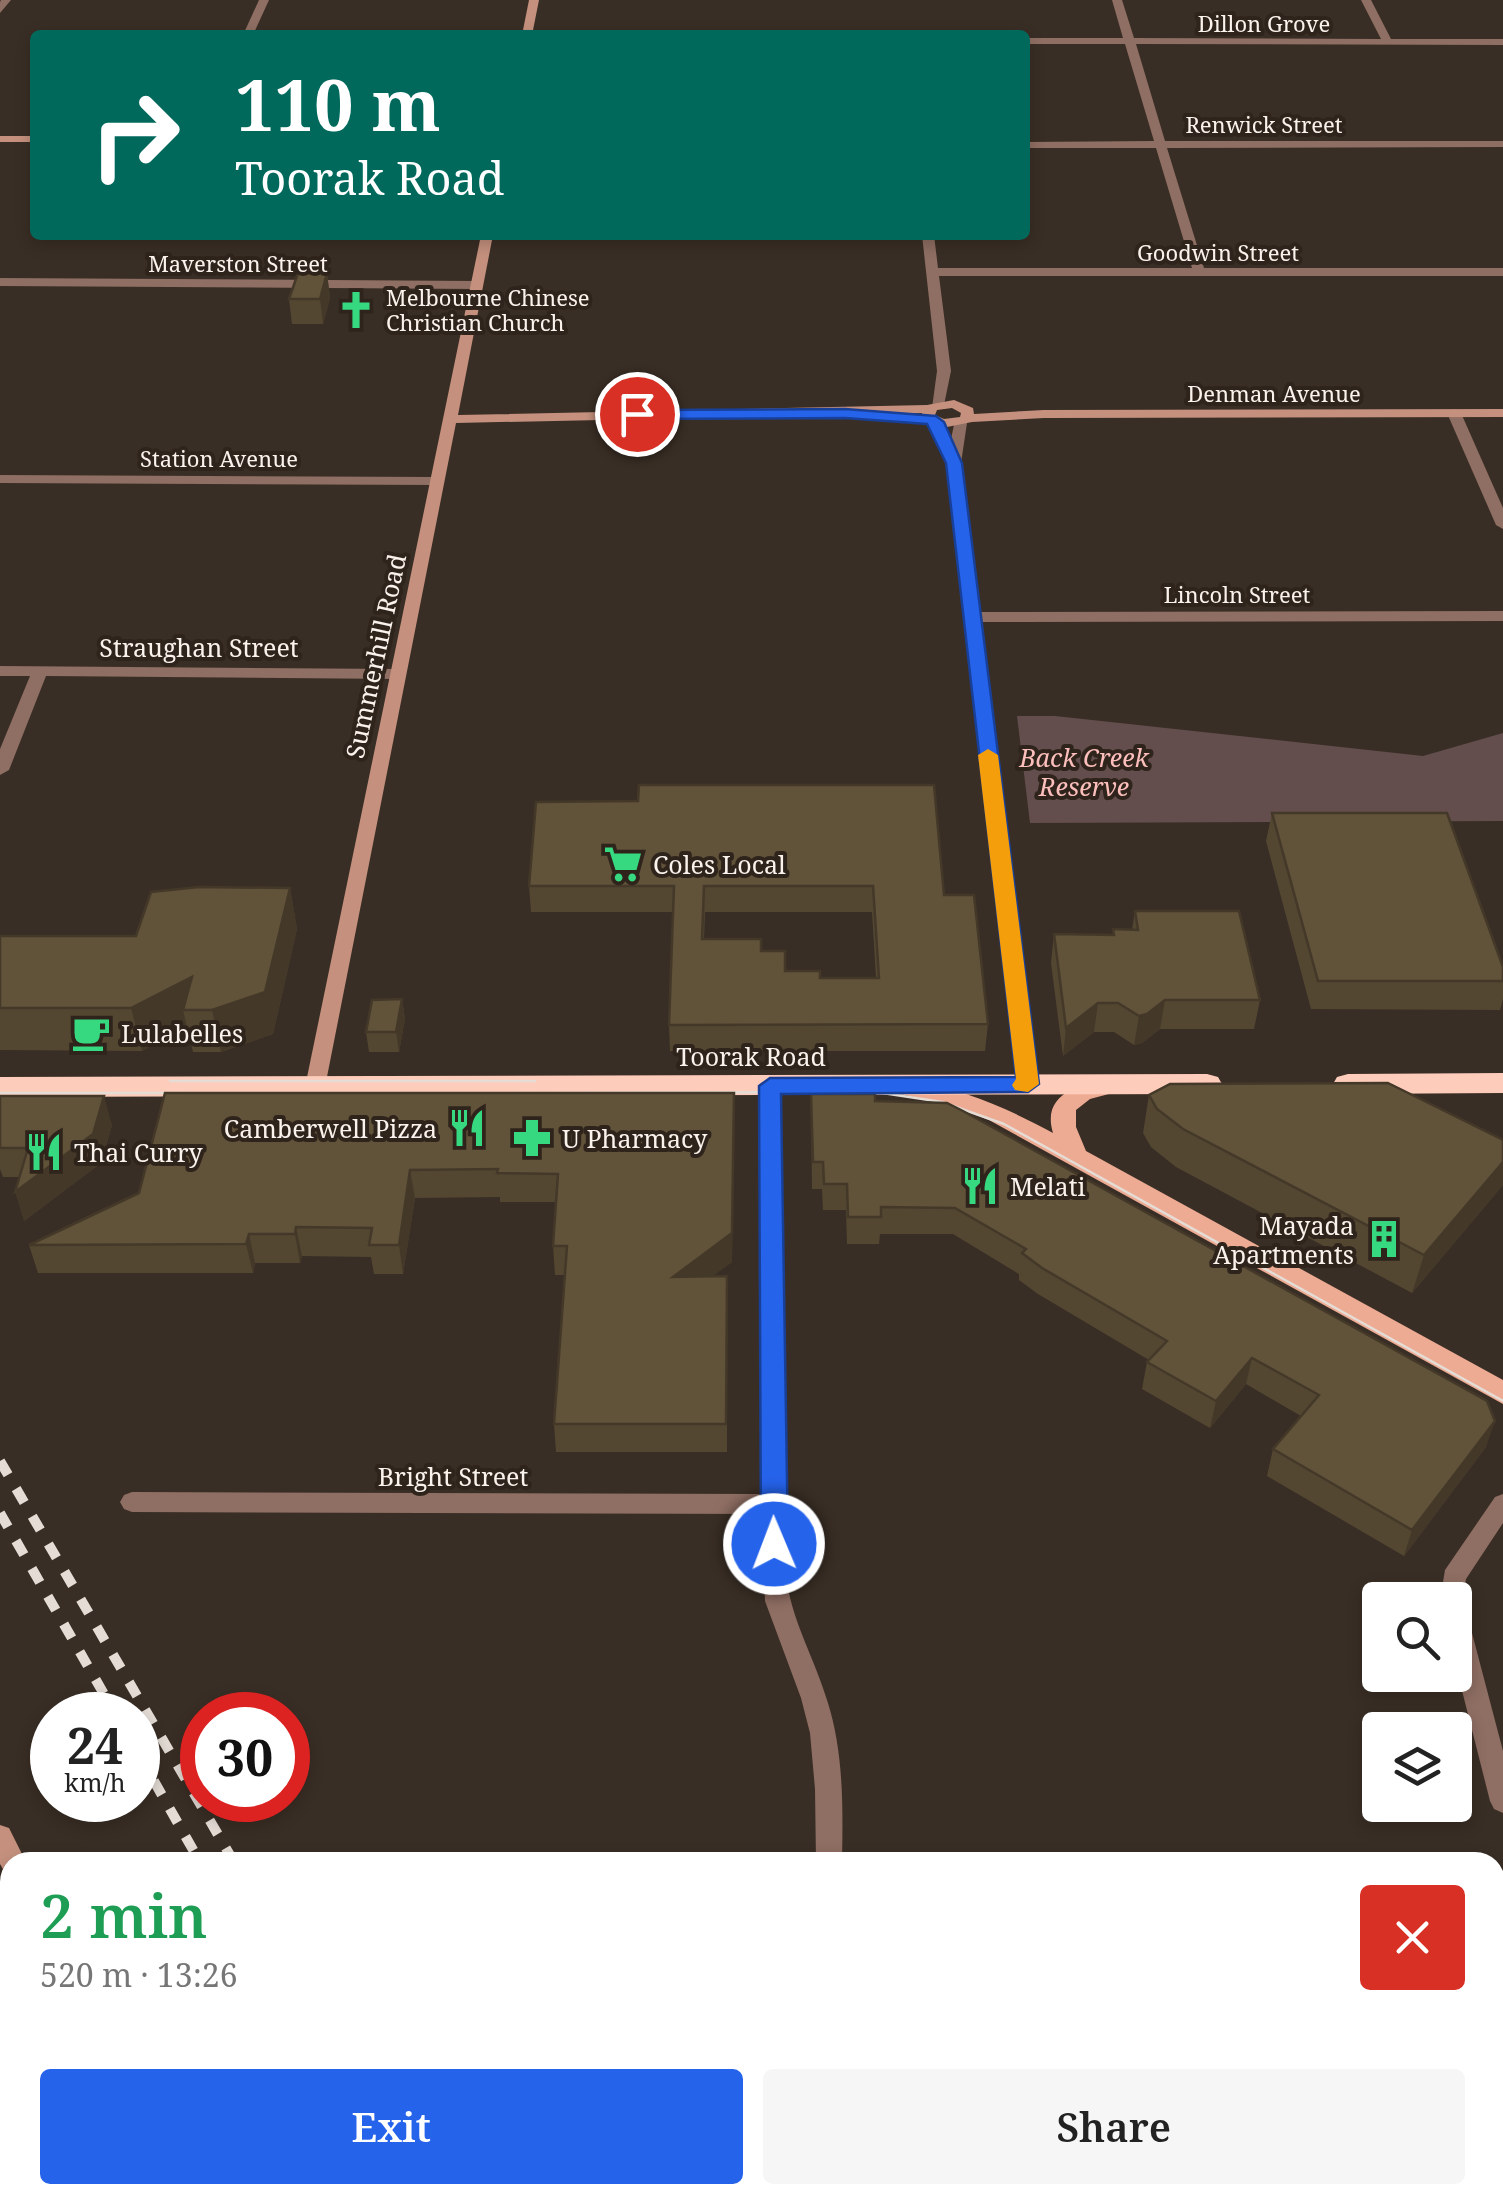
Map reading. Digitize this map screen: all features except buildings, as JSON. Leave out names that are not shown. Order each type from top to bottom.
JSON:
[{"type":"highway","name":"Toorak Road","points":[[0,1087],[1230,1084]]},
{"type":"highway","points":[[1327,1084],[1503,1084]]},
{"type":"main road","points":[[528,30],[534,0]]},
{"type":"main road","points":[[0,140],[30,140]]},
{"type":"main road","name":"Summerhill Road","points":[[315,1087],[485,240]]},
{"type":"main road","name":"Denman Avenue","points":[[933,414],[1503,413]]},
{"type":"main road","points":[[450,415],[933,414]]},
{"type":"main road","points":[[1075,1156],[1062,1126],[1064,1108],[1081,1094],[1112,1084]]},
{"type":"main road","points":[[888,1086],[937,1092],[980,1106],[1503,1392]]},
{"type":"street","points":[[0,10],[6,0]]},
{"type":"street","points":[[250,30],[264,0]]},
{"type":"street","points":[[1116,0],[1199,272]]},
{"type":"street","points":[[1366,0],[1388,42]]},
{"type":"street","name":"Dillon Grove","points":[[1030,41],[1503,42]]},
{"type":"street","name":"Renwick Street","points":[[1030,144],[1503,144]]},
{"type":"street","points":[[929,240],[944,371],[963,413],[954,463]]},
{"type":"street","name":"Goodwin Street","points":[[932,272],[1503,272]]},
{"type":"street","name":"Maverston Street","points":[[0,282],[476,285]]},
{"type":"street","points":[[944,371],[933,414],[954,463],[1028,1084]]},
{"type":"street","points":[[1454,414],[1503,525]]},
{"type":"street","name":"Station Avenue","points":[[0,479],[437,482]]},
{"type":"street","name":"Lincoln Street","points":[[972,617],[1503,616]]},
{"type":"street","name":"Straughan Street","points":[[0,671],[397,674]]},
{"type":"street","points":[[0,770],[40,672]]},
{"type":"street","points":[[770,1086],[777,1602],[813,1693],[824,1739],[829,1852]]},
{"type":"street","name":"Bright Street","points":[[132,1502],[773,1504]]},
{"type":"street","points":[[1454,1582],[1503,1504]]},
{"type":"street","points":[[1472,1680],[1503,1801]]},
{"type":"green space","name":"Back Creek Reserve","points":[[1017,716],[1055,716],[1423,756],[1503,733],[1503,821],[1030,823]]},
{"type":"tram line","points":[[170,1081],[535,1081]]},
{"type":"tram line","points":[[515,1093],[876,1092],[942,1102],[1004,1124],[1503,1401]]},
{"type":"tram line","points":[[0,1093],[190,1093]]},
{"type":"railway","points":[[0,1461],[228,1852]]},
{"type":"railway","points":[[0,1513],[103,1692]]},
{"type":"railway","points":[[160,1792],[194,1852]]},
{"type":"slow traffic","points":[[988,755],[1028,1084],[1023,1085]]},
{"type":"place","name":"Melbourne Chinese Christian Church","points":[[356,310]]},
{"type":"place","name":"Coles Local","points":[[623,864]]},
{"type":"place","name":"Lulabelles","points":[[91,1033]]},
{"type":"place","name":"Camberwell Pizza","points":[[467,1128]]},
{"type":"place","name":"U Pharmacy","points":[[532,1138]]},
{"type":"place","name":"Thai Curry","points":[[44,1152]]},
{"type":"place","name":"Melati","points":[[980,1186]]},
{"type":"place","name":"Mayada Apartments","points":[[1384,1239]]},
{"type":"route","points":[[637,414],[845,414],[930,419],[936,422],[954,463],[1028,1084],[770,1086],[774,1544]]}]
